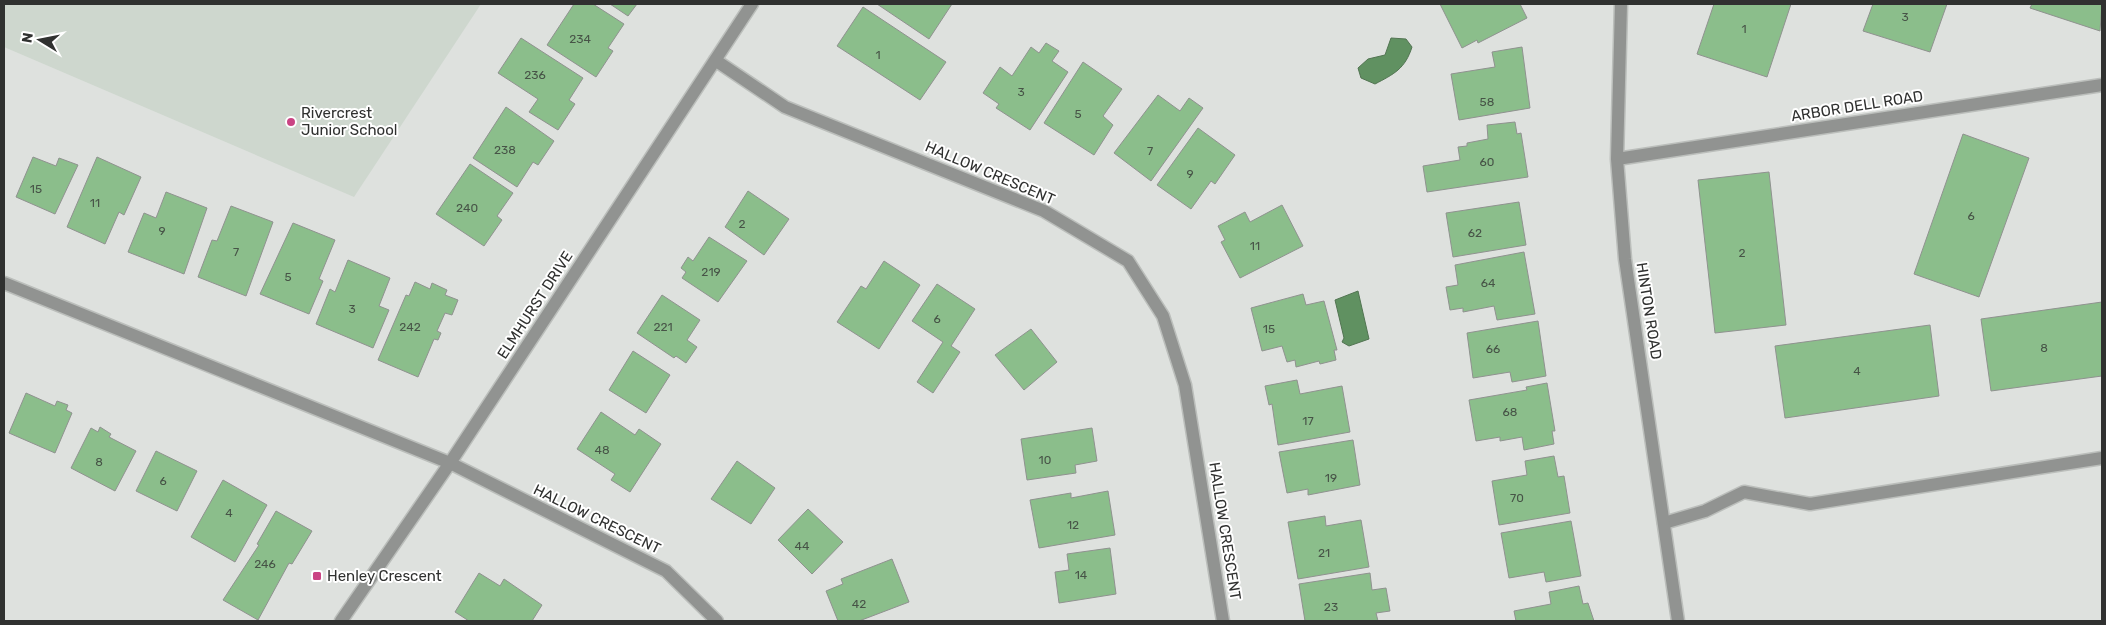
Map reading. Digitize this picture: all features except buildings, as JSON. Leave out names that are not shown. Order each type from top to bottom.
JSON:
[{"type":"street","name":"ELMHURST DRIVE","points":[[341,621],[450,464],[752,4]]},
{"type":"street","name":"HINTON ROAD","points":[[1621,4],[1617,159],[1625,259],[1678,621]]},
{"type":"street","name":"HALLOW CRESCENT","points":[[715,60],[786,107],[1044,212],[1128,261],[1163,316],[1185,385],[1224,621]]},
{"type":"street","name":"ARBOR DELL ROAD","points":[[1617,159],[2102,85]]},
{"type":"street","points":[[4,284],[450,464]]},
{"type":"street","points":[[1664,523],[1705,510],[1744,492],[1810,504],[2102,458]]},
{"type":"street","name":"HALLOW CRESCENT","points":[[450,464],[666,571],[717,621]]},
{"type":"shaded area","name":"Rivercrest Junior School","points":[[4,4],[481,4],[354,197],[4,47]]},
{"type":"shaded area","points":[[1391,38],[1406,39],[1412,47],[1406,61],[1393,74],[1375,84],[1361,78],[1358,68],[1368,59],[1385,55]]},
{"type":"shaded area","points":[[1358,291],[1369,339],[1349,346],[1342,342],[1344,338],[1335,300]]},
{"type":"place","name":"Rivercrest Junior School","points":[[291,122]]},
{"type":"place","name":"Henley Crescent","points":[[317,576]]}]
